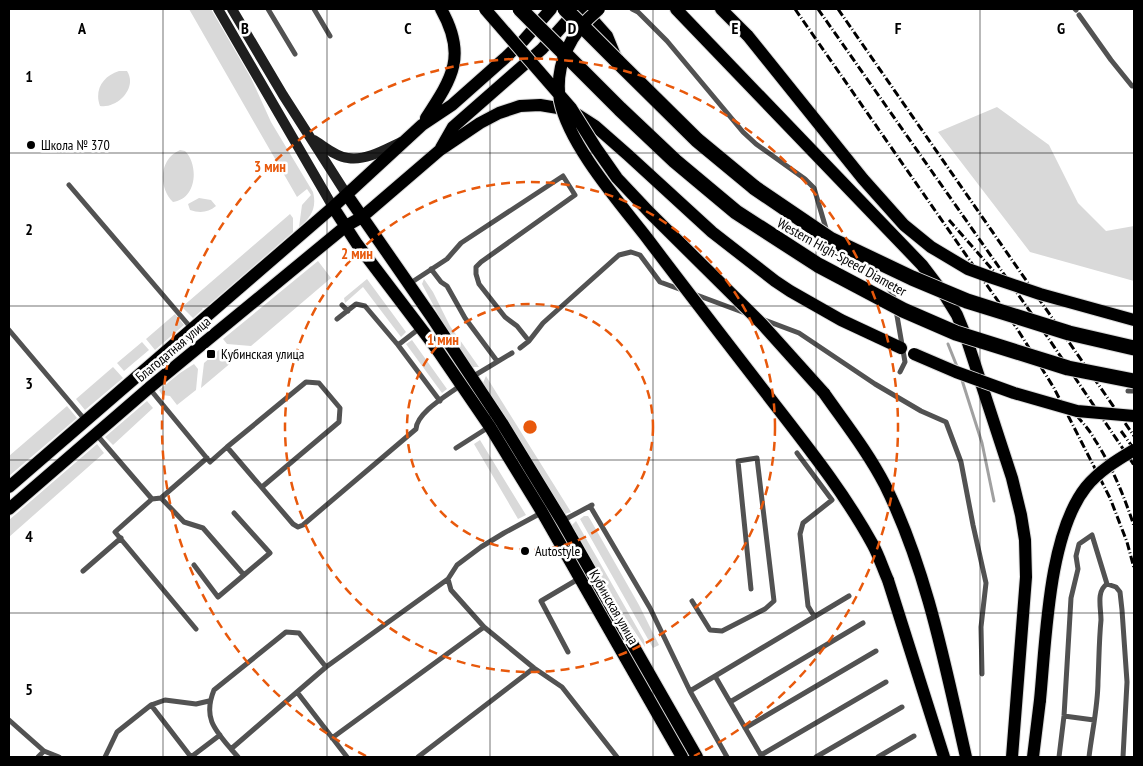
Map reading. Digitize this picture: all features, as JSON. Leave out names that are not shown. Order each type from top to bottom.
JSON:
[{"type":"highway","name":"Western High-Speed Diameter","points":[[520,9],[675,161],[736,212],[811,261],[903,310],[956,333],[1131,386]]},
{"type":"highway","name":"Western High-Speed Diameter","points":[[565,9],[697,140],[755,188],[830,239],[912,278],[967,301],[1069,333],[1134,348]]},
{"type":"main road","name":"Кубинская улица","points":[[218,9],[333,207],[357,244],[420,328],[502,423],[562,521],[635,661]]},
{"type":"main road","name":"Кубинская улица","points":[[232,9],[310,138],[409,284],[466,381],[490,427],[580,578],[635,661]]},
{"type":"main road","points":[[422,125],[450,79],[455,61],[456,48],[454,38],[441,9]]},
{"type":"main road","points":[[485,9],[571,108],[604,160],[622,183],[762,324],[824,393],[867,455],[884,484],[909,541],[930,604],[966,757]]},
{"type":"main road","points":[[422,125],[452,105],[506,58],[551,9]]},
{"type":"main road","points":[[440,150],[453,127],[542,49],[567,21],[574,9]]},
{"type":"main road","points":[[584,9],[607,36],[616,61]]},
{"type":"main road","points":[[599,9],[585,20],[570,40],[561,64],[558,85],[566,119],[591,164],[831,479],[874,547],[888,580],[944,757]]},
{"type":"main road","points":[[676,9],[922,265],[944,294],[962,326],[1014,484],[1024,540],[1026,590],[1012,757]]},
{"type":"main road","points":[[721,9],[748,36],[863,180],[916,236],[955,262],[990,277],[1040,294],[1134,320]]},
{"type":"main road","points":[[440,150],[480,123],[499,113],[520,106],[540,105],[558,108],[578,115],[628,154],[712,232],[790,291],[841,320],[901,348]]},
{"type":"main road","name":"Благодатная улица","points":[[9,487],[347,195],[422,125]]},
{"type":"main road","points":[[310,138],[338,155],[348,158],[368,156],[402,142]]},
{"type":"main road","name":"Благодатная улица","points":[[9,509],[149,388],[346,226],[362,217],[440,150]]},
{"type":"main road","points":[[914,354],[1014,394],[1077,411],[1134,416]]},
{"type":"main road","points":[[1033,757],[1056,565],[1066,526],[1075,505],[1087,487],[1102,471],[1134,450]]},
{"type":"main road","points":[[635,661],[682,757]]},
{"type":"main road","points":[[635,661],[698,757]]},
{"type":"lane","points":[[268,9],[295,54]]},
{"type":"lane","points":[[314,9],[330,36]]},
{"type":"lane","points":[[632,9],[668,41],[743,132],[814,188],[832,246],[847,259],[885,283],[894,298],[901,337],[905,362],[900,372]]},
{"type":"lane","points":[[1080,15],[1111,60],[1134,86]]},
{"type":"lane","points":[[409,284],[447,258],[461,243],[563,176],[575,195],[476,267],[479,284],[505,317],[518,326],[529,342]]},
{"type":"lane","points":[[69,186],[192,329]]},
{"type":"lane","points":[[520,348],[529,342],[550,316],[619,255],[630,252],[640,255],[660,282],[799,333],[875,384],[946,422],[961,462],[986,582],[981,626],[982,674]]},
{"type":"lane","points":[[431,269],[441,282],[447,286],[465,318],[497,361]]},
{"type":"lane","points":[[337,319],[356,304],[365,306],[398,345],[440,401]]},
{"type":"lane","points":[[342,305],[348,311]]},
{"type":"lane","points":[[398,345],[420,328]]},
{"type":"lane","points":[[9,330],[86,421]]},
{"type":"lane","points":[[227,447],[293,524],[298,527],[303,525],[416,429],[418,419],[440,401],[466,381],[512,353]]},
{"type":"lane","points":[[149,388],[210,462],[306,382],[319,383],[340,408],[339,422],[262,487]]},
{"type":"lane","points":[[1131,386],[1134,391]]},
{"type":"lane","points":[[456,448],[490,427]]},
{"type":"lane","points":[[96,434],[152,499]]},
{"type":"lane","points":[[797,454],[832,500],[803,523],[800,534],[808,606],[814,616]]},
{"type":"lane","points":[[196,629],[115,532],[152,499],[161,498],[207,458]]},
{"type":"lane","points":[[692,601],[710,630],[722,631],[765,609],[774,601],[757,458],[738,461],[751,589]]},
{"type":"lane","points":[[161,498],[184,522],[203,528],[244,575]]},
{"type":"lane","points":[[562,521],[591,506],[650,608],[690,691],[727,757]]},
{"type":"lane","points":[[231,749],[326,666],[448,579],[458,565],[481,547],[542,512]]},
{"type":"lane","points":[[194,565],[218,597],[270,552],[234,513]]},
{"type":"lane","points":[[1059,757],[1064,716],[1071,598],[1078,569],[1076,556],[1079,544],[1092,535],[1107,584]]},
{"type":"lane","points":[[83,571],[121,538]]},
{"type":"lane","points":[[568,652],[541,601],[580,578]]},
{"type":"lane","points":[[448,579],[451,590],[484,627],[562,688],[617,757]]},
{"type":"lane","points":[[1089,757],[1098,681],[1100,592],[1102,587],[1107,584]]},
{"type":"lane","points":[[1107,584],[1116,587],[1120,592],[1122,610],[1127,682],[1123,757]]},
{"type":"lane","points":[[690,691],[849,596]]},
{"type":"lane","points":[[730,702],[863,623]]},
{"type":"lane","points":[[332,738],[484,627]]},
{"type":"lane","points":[[238,757],[212,725],[210,701],[214,690],[286,632],[299,633],[326,666]]},
{"type":"lane","points":[[746,728],[876,650]]},
{"type":"lane","points":[[418,757],[534,668]]},
{"type":"lane","points":[[715,676],[762,756],[886,682]]},
{"type":"lane","points":[[296,692],[347,757]]},
{"type":"lane","points":[[105,757],[117,732],[151,705],[165,700],[196,704],[210,701]]},
{"type":"lane","points":[[151,705],[191,757],[220,735]]},
{"type":"lane","points":[[816,757],[902,707]]},
{"type":"lane","points":[[1064,716],[1094,720]]},
{"type":"lane","points":[[9,720],[44,751],[59,757]]},
{"type":"lane","points":[[878,757],[914,736]]},
{"type":"lane","points":[[38,757],[44,751]]},
{"type":"shaded area","points":[[189,9],[211,9],[251,78],[271,122],[313,192],[314,203],[312,212],[299,227],[302,205],[311,195],[307,189],[297,197]]},
{"type":"shaded area","points":[[119,71],[127,71],[130,78],[128,90],[119,101],[106,106],[100,106],[98,94],[101,84],[108,76]]},
{"type":"shaded area","points":[[997,107],[1049,145],[1078,203],[1106,231],[1134,226],[1134,281],[1030,252],[938,132]]},
{"type":"shaded area","points":[[180,150],[185,151],[192,164],[194,172],[193,181],[187,195],[181,200],[173,202],[165,189],[163,174],[168,160]]},
{"type":"shaded area","points":[[199,198],[211,200],[216,206],[203,212],[190,210],[188,204]]},
{"type":"shaded area","points":[[290,214],[293,218],[293,232],[205,308],[202,308],[193,318],[182,307]]},
{"type":"shaded area","points":[[318,261],[331,278],[251,346],[227,344],[223,339]]},
{"type":"shaded area","points":[[367,279],[406,332],[401,337],[363,287],[345,303],[344,298]]},
{"type":"shaded area","points":[[424,279],[433,292],[450,326],[479,367],[472,367],[446,329],[422,284]]},
{"type":"shaded area","points":[[175,314],[184,325],[155,350],[146,339]]},
{"type":"shaded area","points":[[412,340],[447,389],[442,393],[406,344]]},
{"type":"shaded area","points":[[142,342],[149,350],[124,371],[117,363]]},
{"type":"shaded area","points":[[220,349],[245,351],[201,388],[204,363]]},
{"type":"shaded area","points":[[194,364],[198,369],[196,390],[177,405],[170,396],[162,395],[159,390]]},
{"type":"shaded area","points":[[113,367],[123,378],[85,410],[76,399]]},
{"type":"shaded area","points":[[486,376],[571,512],[565,514],[483,383]]},
{"type":"shaded area","points":[[147,401],[153,408],[113,445],[105,437]]},
{"type":"shaded area","points":[[67,406],[77,418],[9,476],[9,456]]},
{"type":"shaded area","points":[[480,440],[526,515],[518,519],[474,444]]},
{"type":"shaded area","points":[[97,444],[104,453],[9,537],[9,520]]},
{"type":"shaded area","points":[[588,516],[590,519],[639,605],[659,645],[653,648],[580,519]]},
{"type":"shaded area","points":[[576,521],[644,640],[645,647],[620,610],[572,525]]},
{"type":"waterway","points":[[948,344],[958,369]]},
{"type":"waterway","points":[[961,377],[982,443],[994,501]]},
{"type":"railway","points":[[795,9],[1016,327],[1054,388],[1110,498],[1127,542],[1134,568]]},
{"type":"railway","points":[[818,9],[1036,320],[1134,465]]},
{"type":"railway","points":[[838,9],[1134,436]]},
{"type":"railway","points":[[949,220],[998,276]]},
{"type":"railway","points":[[1068,405],[1089,431],[1107,460],[1122,492],[1134,526]]},
{"type":"railway","points":[[1121,431],[1134,449]]},
{"type":"place","name":"Школа № 370","points":[[31,145]]},
{"type":"place","name":"Кубинская улица","points":[[211,354]]},
{"type":"place","name":"Autostyle","points":[[525,551]]}]
